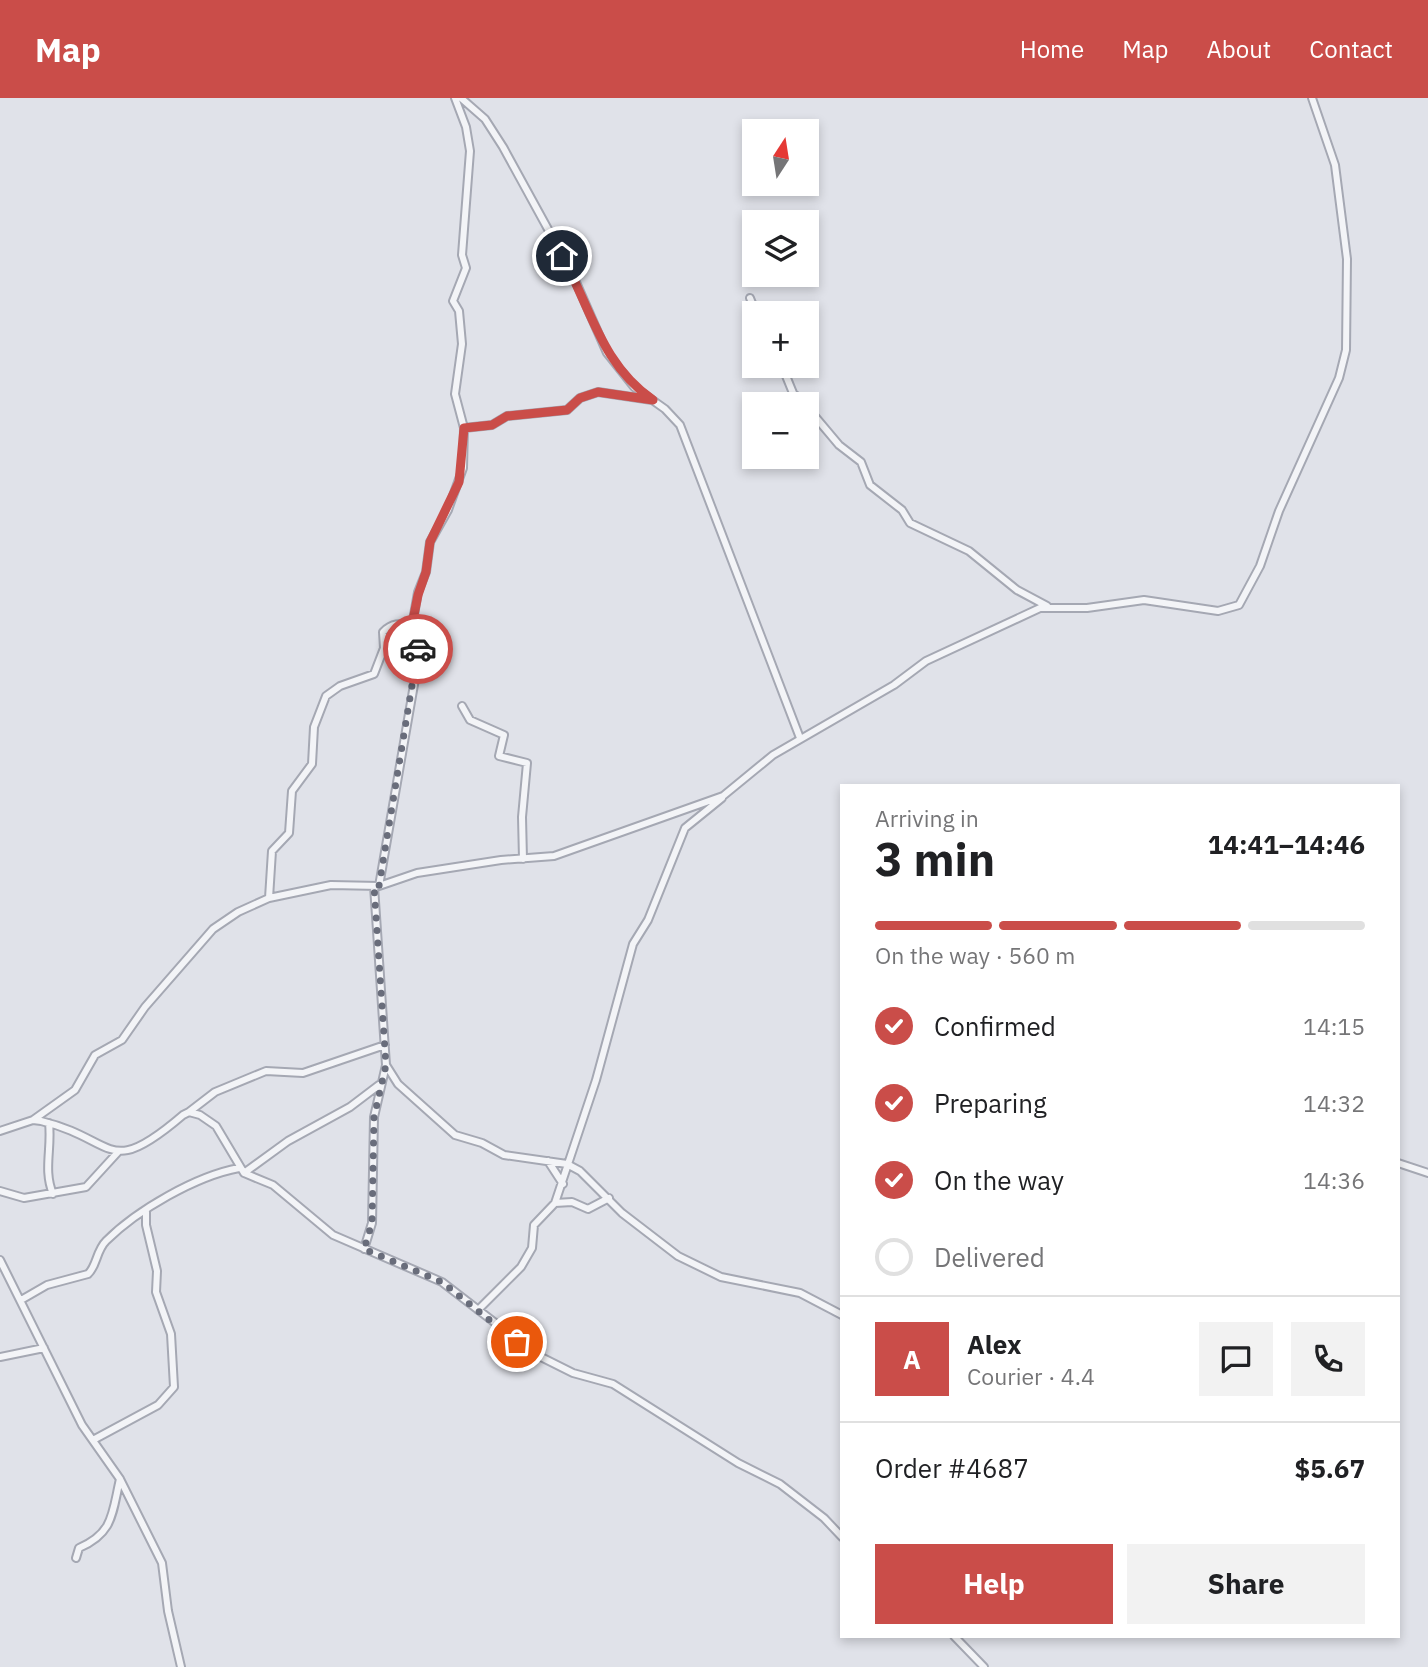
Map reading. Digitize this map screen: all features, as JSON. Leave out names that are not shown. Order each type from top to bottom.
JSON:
[{"type":"street","points":[[364,1249],[372,1223],[372,1144],[379,1086],[386,1065],[377,886],[419,656],[412,625],[418,592],[426,572],[430,542],[459,482],[464,428],[455,401],[462,351],[459,312],[453,301],[466,268],[462,255],[470,151],[466,127],[455,98]]},
{"type":"street","points":[[461,98],[485,119],[509,158],[572,273],[607,353],[634,387],[672,415],[688,441],[712,512],[800,738]]},
{"type":"street","points":[[819,422],[839,445],[855,456],[870,485],[902,510],[910,523],[969,551],[1017,590],[1046,606],[1087,608],[1143,600],[1218,611],[1230,610],[1239,605],[1254,581],[1286,491],[1339,378],[1346,350],[1347,260],[1335,165],[1312,98]]},
{"type":"street","points":[[464,428],[492,425],[507,416],[567,410],[580,398],[598,392],[653,400]]},
{"type":"street","points":[[478,1310],[521,1267],[532,1248],[534,1225],[555,1203],[596,1080],[634,944],[648,920],[685,828],[767,760],[800,738],[894,685],[926,661],[1046,606]]},
{"type":"street","points":[[269,898],[272,851],[289,833],[293,812],[292,793],[312,764],[314,727],[326,696],[340,686],[374,674],[384,648],[383,632],[394,624],[412,625]]},
{"type":"street","points":[[462,706],[470,720],[504,735],[499,756],[527,764],[522,817],[523,859]]},
{"type":"street","points":[[0,1131],[33,1120],[75,1090],[95,1055],[122,1040],[145,1007],[213,929],[238,912],[269,898],[331,885],[377,886],[417,873],[545,858],[723,796]]},
{"type":"street","points":[[33,1120],[50,1124],[118,1152],[139,1147],[215,1092],[266,1071],[303,1073],[385,1045]]},
{"type":"street","points":[[386,1065],[410,1098],[455,1135],[482,1143],[504,1154],[567,1164],[580,1171],[655,1240],[701,1268],[722,1277],[800,1293],[840,1314]]},
{"type":"street","points":[[21,1300],[47,1285],[90,1272],[104,1243],[146,1212],[206,1177],[242,1170],[350,1107],[379,1086]]},
{"type":"street","points":[[188,1112],[207,1119],[216,1126],[242,1170],[273,1185],[333,1236],[442,1282],[537,1355],[573,1373],[613,1384],[738,1464],[780,1484],[840,1534]]},
{"type":"street","points":[[50,1124],[51,1150],[46,1173],[53,1194]]},
{"type":"street","points":[[0,1191],[24,1198],[90,1185],[118,1152]]},
{"type":"street","points":[[548,1161],[563,1184]]},
{"type":"street","points":[[1400,1164],[1428,1173]]},
{"type":"street","points":[[555,1203],[572,1202],[588,1209],[609,1198]]},
{"type":"street","points":[[93,1440],[158,1405],[174,1387],[171,1334],[156,1292],[157,1271],[146,1225],[146,1212]]},
{"type":"street","points":[[0,1260],[82,1425],[120,1479],[162,1563],[168,1611],[181,1667]]},
{"type":"street","points":[[0,1357],[44,1348]]},
{"type":"street","points":[[76,1558],[79,1548],[98,1540],[112,1517],[120,1479]]},
{"type":"street","points":[[956,1638],[984,1667]]},
{"type":"way so far","points":[[418,649],[410,712],[391,805],[379,886],[374,886],[376,923],[380,938],[386,1065],[374,1117],[372,1223],[364,1249],[442,1282],[517,1342]]},
{"type":"route","points":[[418,649],[412,625],[419,589],[426,572],[430,542],[448,510],[463,468],[464,428],[481,424],[492,425],[507,416],[567,410],[580,398],[598,392],[653,400],[634,387],[607,353],[562,256]]}]
